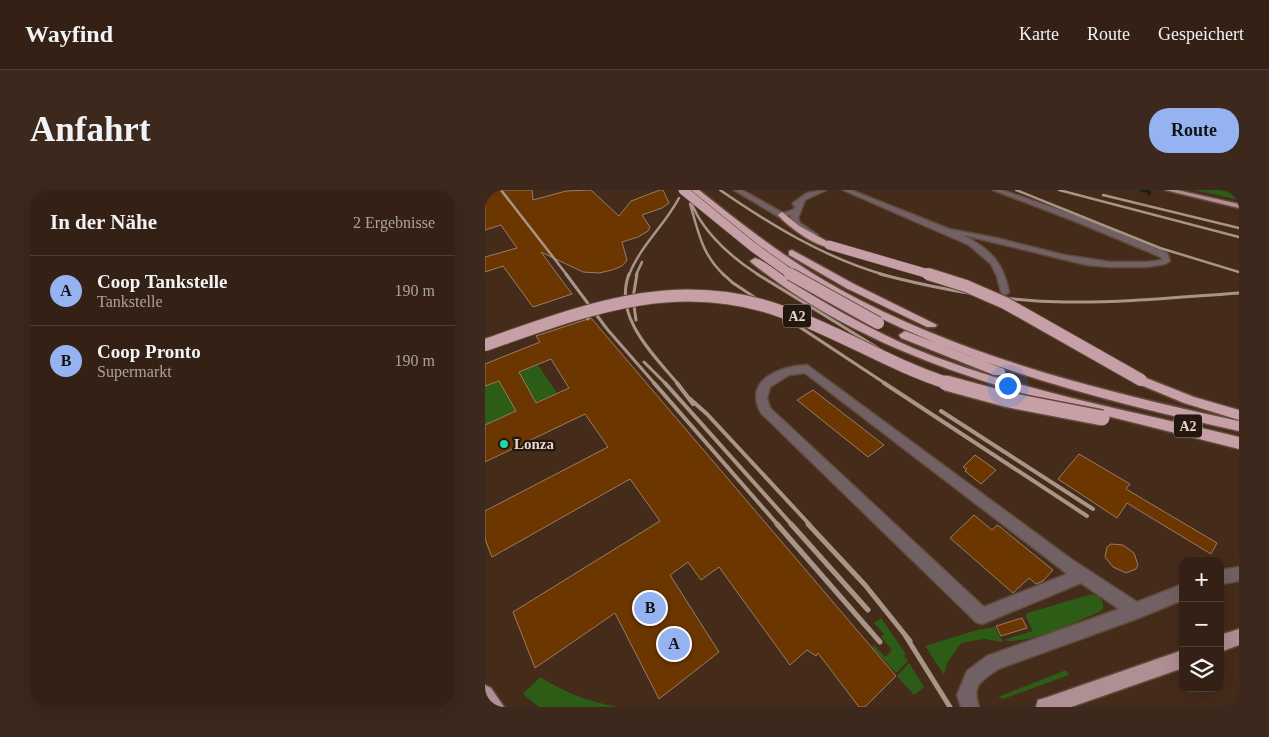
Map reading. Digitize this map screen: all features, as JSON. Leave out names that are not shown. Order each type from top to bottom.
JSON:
[{"type":"highway","points":[[677,190],[763,268],[819,304],[897,345],[932,360],[999,383],[1239,444]]},
{"type":"highway","name":"A2","points":[[683,190],[762,255],[785,271],[834,300],[886,327],[961,358],[1041,386],[1137,414],[1239,438]]},
{"type":"highway","name":"A2","points":[[694,190],[759,242],[796,268],[839,293],[886,316],[954,344],[1044,375],[1105,393],[1239,425]]},
{"type":"highway","points":[[704,190],[797,256],[850,286],[959,339],[1020,362],[1239,425]]},
{"type":"highway","points":[[782,215],[795,228],[828,244],[985,293],[1039,321],[1098,358],[1141,380],[1189,400],[1239,415]]},
{"type":"highway","name":"A2","points":[[485,345],[572,314],[617,302],[667,294],[730,296],[781,310],[900,365],[957,386],[1047,407],[1239,444]]},
{"type":"main road","points":[[1168,190],[1239,206]]},
{"type":"main road","points":[[1224,643],[1239,637]]},
{"type":"main road","points":[[1045,707],[1179,659]]},
{"type":"main road","points":[[485,694],[495,707]]},
{"type":"street","points":[[737,190],[782,215],[796,212]]},
{"type":"street","points":[[768,208],[791,206],[809,194],[823,190]]},
{"type":"street","points":[[846,190],[950,231],[971,242],[987,255],[1001,275],[1005,292]]},
{"type":"street","points":[[950,231],[1085,263],[1129,266],[1166,261],[1163,255],[1140,244],[1055,210],[996,190]]},
{"type":"street","points":[[802,200],[794,218],[796,223],[828,244]]},
{"type":"street","points":[[1082,575],[982,616],[765,410],[761,398],[763,388],[777,376],[793,368],[807,369],[1082,575],[1136,611]]},
{"type":"street","points":[[1224,576],[1239,574]]},
{"type":"street","points":[[970,707],[966,695],[973,677],[993,662],[1179,594]]},
{"type":"green space","points":[[1194,190],[1239,190],[1239,200]]},
{"type":"green space","points":[[538,365],[557,393],[485,425],[485,386]]},
{"type":"green space","points":[[1092,594],[1099,597],[1102,601],[1103,609],[1099,612],[1043,635],[1007,641],[1006,639],[1033,631],[1026,617],[1027,613]]},
{"type":"green space","points":[[881,618],[906,654],[904,656],[908,661],[896,673],[872,647],[874,645],[885,657],[892,650],[881,637],[884,634],[874,623]]},
{"type":"green space","points":[[995,627],[1003,642],[984,639],[961,643],[947,663],[944,675],[925,646],[977,630]]},
{"type":"green space","points":[[909,663],[924,687],[914,695],[897,676]]},
{"type":"green space","points":[[1066,670],[1069,675],[1003,699],[998,697]]},
{"type":"green space","points":[[540,677],[577,696],[617,707],[539,707],[523,694]]},
{"type":"building","points":[[485,190],[532,190],[533,200],[566,191],[591,190],[619,216],[631,201],[660,190],[663,190],[669,203],[662,208],[642,215],[650,227],[648,231],[638,237],[622,242],[627,260],[622,266],[612,270],[599,273],[583,272],[541,252],[572,294],[533,307],[503,266],[485,272],[485,257],[517,248],[501,225],[485,230]]},
{"type":"building","points":[[591,318],[896,676],[865,707],[859,707],[818,653],[816,656],[807,650],[790,665],[719,567],[701,580],[688,562],[670,575],[719,652],[659,699],[615,613],[535,668],[513,612],[660,521],[630,479],[492,557],[485,539],[485,511],[608,447],[585,414],[485,462],[485,425],[516,411],[499,381],[485,386],[485,364],[540,342],[536,336]],"holes":[[[551,359],[569,388],[536,403],[519,372]]]},
{"type":"building","points":[[813,390],[884,445],[868,457],[797,400]]},
{"type":"building","points":[[1079,454],[1130,484],[1126,489],[1217,543],[1211,554],[1127,503],[1117,518],[1058,479]]},
{"type":"building","points":[[975,455],[996,470],[981,484],[965,471],[967,469],[963,467]]},
{"type":"building","points":[[974,515],[992,530],[997,525],[1000,527],[1053,570],[1043,581],[1036,584],[1029,578],[1013,593],[950,538]]},
{"type":"building","points":[[1111,544],[1123,545],[1134,553],[1138,565],[1136,569],[1126,573],[1113,567],[1105,557],[1107,547]]},
{"type":"building","points":[[1022,618],[1027,628],[1001,636],[996,626]]},
{"type":"waterway","points":[[1141,190],[1150,192],[1149,194]]},
{"type":"railway","points":[[501,190],[567,275]]},
{"type":"railway","points":[[688,190],[692,203],[705,228],[725,249],[759,275]]},
{"type":"railway","points":[[720,190],[759,216],[820,250],[885,275]]},
{"type":"railway","points":[[1016,190],[1160,248],[1239,272]]},
{"type":"railway","points":[[1059,190],[1239,237]]},
{"type":"railway","points":[[1103,195],[1239,228]]},
{"type":"railway","points":[[629,275],[639,255],[679,198]]},
{"type":"railway","points":[[690,204],[706,251],[710,259],[723,274]]},
{"type":"railway","points":[[636,275],[642,262]]},
{"type":"railway","points":[[566,274],[607,329],[655,384]]},
{"type":"railway","points":[[629,274],[625,290],[626,305],[631,320],[647,347],[678,384]]},
{"type":"railway","points":[[636,320],[633,298],[637,274]]},
{"type":"railway","points":[[723,274],[733,283],[886,384]]},
{"type":"railway","points":[[757,274],[886,353]]},
{"type":"railway","points":[[880,274],[972,294],[1041,301],[1108,302],[1239,293]]},
{"type":"railway","points":[[583,314],[588,319]]},
{"type":"railway","points":[[644,362],[665,383]]},
{"type":"railway","points":[[654,383],[778,525]]},
{"type":"railway","points":[[665,383],[792,525]]},
{"type":"railway","points":[[677,383],[693,404]]},
{"type":"railway","points":[[884,383],[1087,516]]},
{"type":"railway","points":[[689,398],[707,414],[810,525]]},
{"type":"railway","points":[[941,411],[1093,509]]},
{"type":"railway","points":[[777,524],[880,642]]},
{"type":"railway","points":[[791,524],[868,610]]},
{"type":"railway","points":[[808,524],[865,585],[910,641]]},
{"type":"railway","points":[[905,635],[950,707]]},
{"type":"place","name":"Lonza","points":[[504,444]]},
{"type":"place","name":"Coop Pronto","points":[[650,608]]},
{"type":"place","name":"Coop Tankstelle","points":[[674,644]]}]
